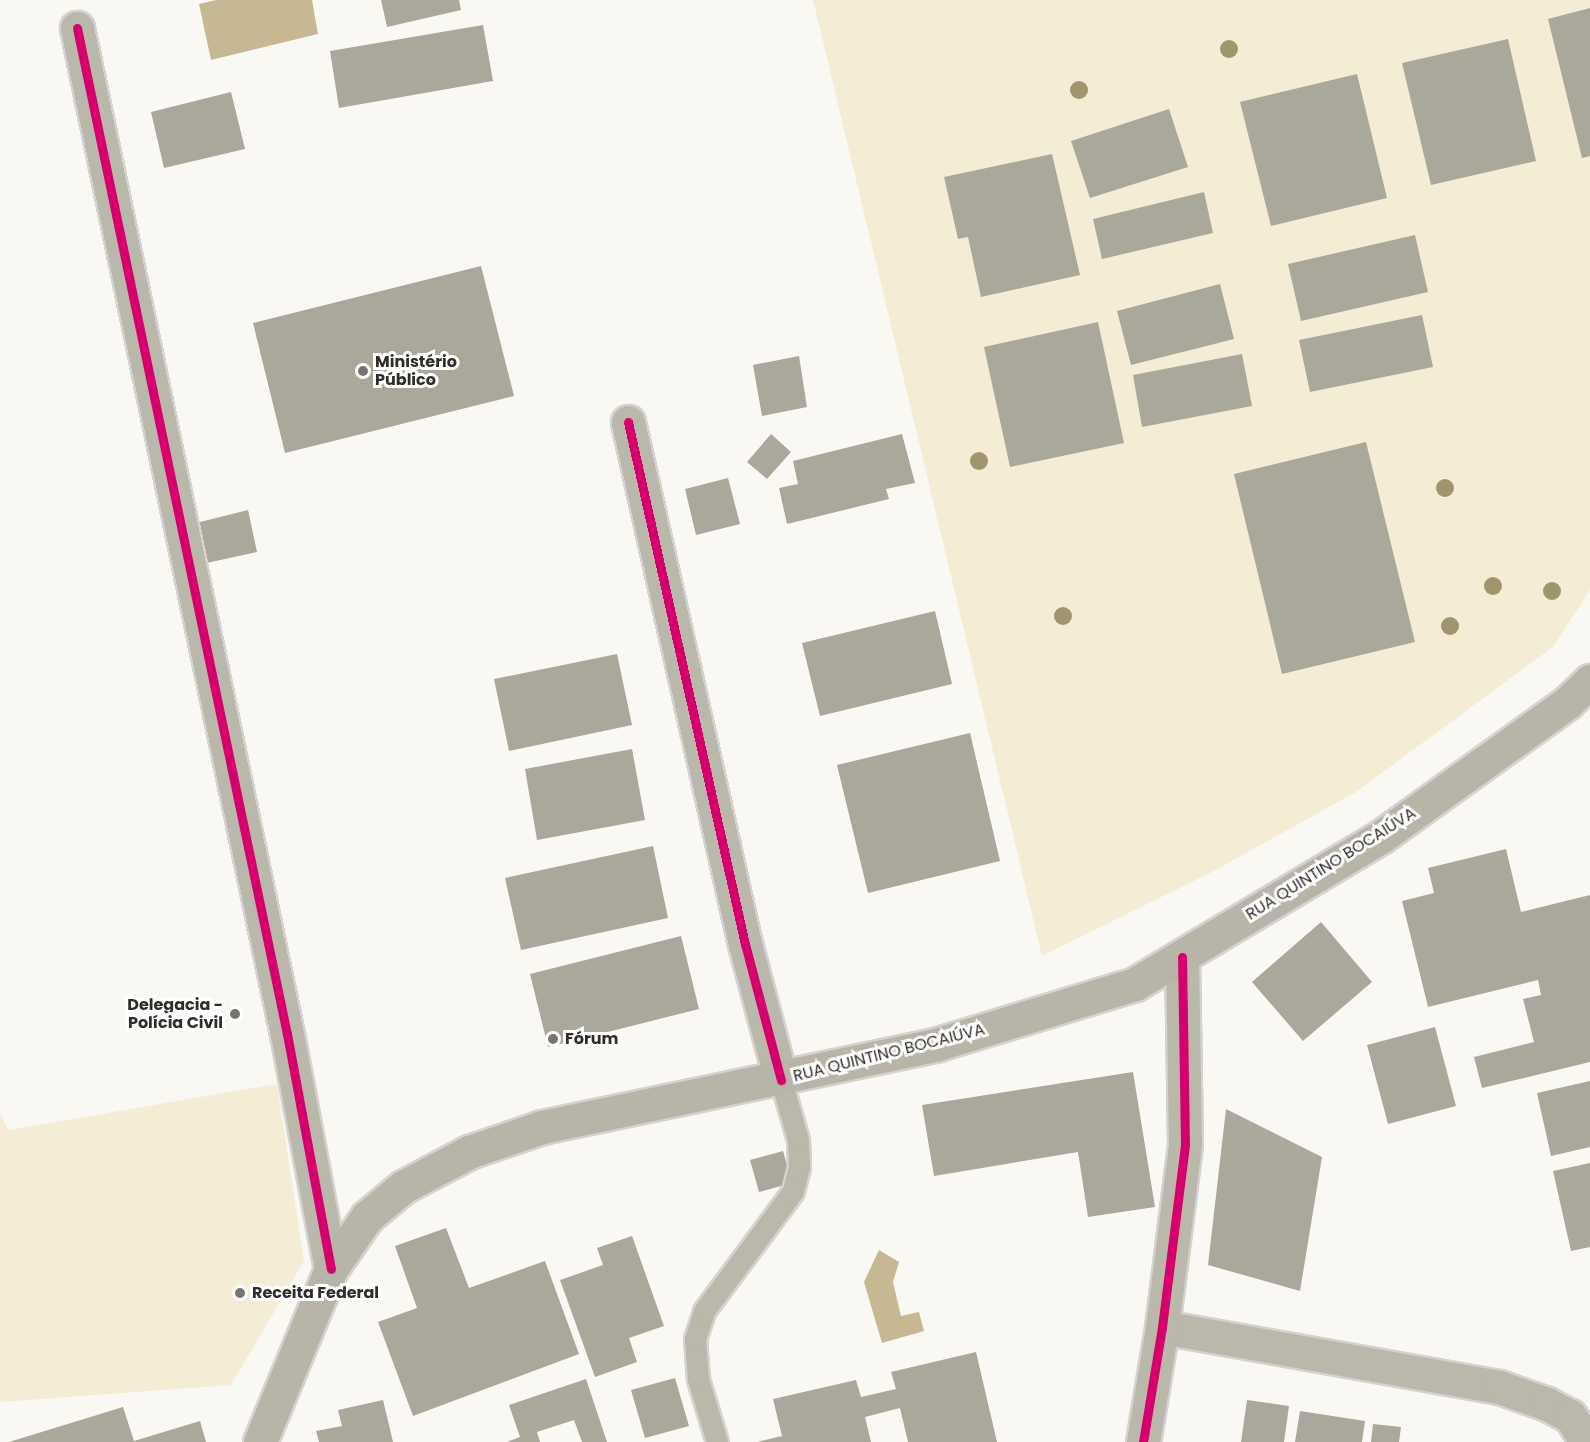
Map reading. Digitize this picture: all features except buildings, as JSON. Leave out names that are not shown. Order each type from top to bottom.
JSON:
[{"type":"main road","name":"RUA QUINTINO BOCAIÚVA","points":[[260,1442],[331,1269],[367,1217],[403,1187],[470,1152],[542,1127],[781,1080],[938,1044],[1124,987],[1182,957],[1382,836],[1567,703],[1590,681]]},
{"type":"street","points":[[76,28],[282,1011],[331,1269]]},
{"type":"street","points":[[628,422],[745,944],[781,1080]]},
{"type":"street","points":[[1143,1442],[1162,1327],[1185,1145],[1182,957]]},
{"type":"street","points":[[1162,1327],[1499,1387],[1547,1404],[1570,1416],[1587,1442]]},
{"type":"lane","points":[[717,1442],[698,1379],[696,1340],[704,1311],[793,1191],[799,1167],[798,1140],[781,1080]]},
{"type":"shaded area","points":[[216,0],[312,0],[318,34],[211,60],[199,4]]},
{"type":"shaded area","points":[[813,0],[1590,0],[1590,590],[1553,647],[1356,792],[1208,874],[1042,956]]},
{"type":"shaded area","points":[[277,1084],[304,1261],[231,1385],[0,1402],[0,1112],[8,1130]]},
{"type":"shaded area","points":[[879,1250],[899,1262],[893,1282],[901,1316],[919,1312],[924,1331],[882,1343],[864,1282]]},
{"type":"cycle path","points":[[77,28],[287,1034],[331,1269]]},
{"type":"cycle path","points":[[628,422],[745,944],[781,1080]]},
{"type":"cycle path","points":[[1143,1442],[1162,1327],[1185,1145],[1182,957]]},
{"type":"place","name":"Ministério Público","points":[[363,371]]},
{"type":"place","name":"Delegacia - Polícia Civil","points":[[235,1014]]},
{"type":"place","name":"Fórum","points":[[553,1039]]},
{"type":"place","name":"Receita Federal","points":[[240,1293]]}]
